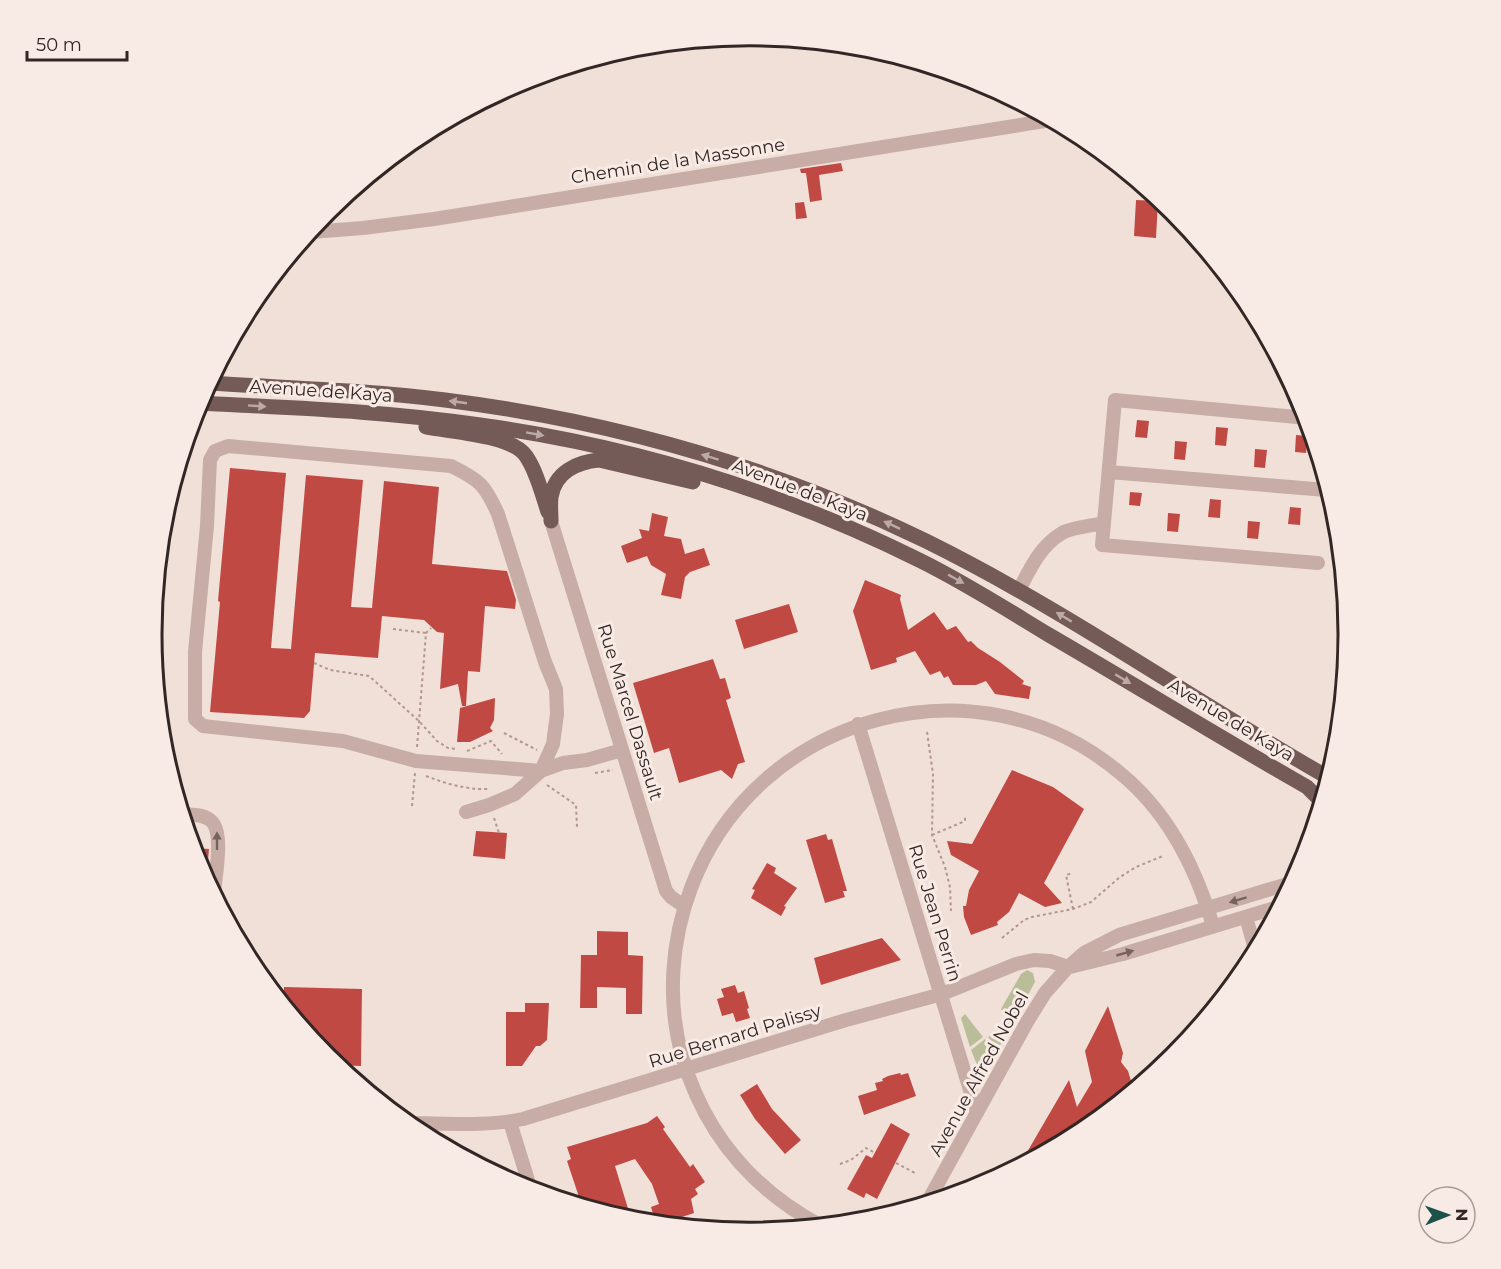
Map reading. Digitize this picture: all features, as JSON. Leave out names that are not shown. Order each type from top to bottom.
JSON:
[{"type":"main road","name":"Avenue de Kaya","points":[[219,384],[448,400],[547,416],[663,443],[749,469],[848,506],[930,543],[1019,590],[1321,773]]},
{"type":"main road","name":"Avenue de Kaya","points":[[209,404],[406,416],[482,425],[544,435],[701,473],[791,505],[921,561],[1307,787],[1315,795]]},
{"type":"main road","points":[[339,411],[503,440],[515,445],[525,454],[532,467],[551,521]]},
{"type":"main road","points":[[551,521],[551,497],[560,477],[576,465],[599,460],[699,483],[921,561]]},
{"type":"street","name":"Chemin de la Massonne","points":[[323,231],[434,219],[1039,122]]},
{"type":"street","points":[[1297,417],[1115,400],[1102,545],[1318,563]]},
{"type":"street","points":[[228,446],[451,466],[471,476],[488,490],[556,689],[557,714],[553,744],[544,778],[416,761],[343,741],[203,726],[195,719],[195,652],[207,526],[210,460],[215,451],[228,446]]},
{"type":"street","points":[[1109,472],[1320,489]]},
{"type":"street","name":"Rue Marcel Dassault","points":[[551,521],[666,891],[670,897],[684,906]]},
{"type":"street","points":[[1019,590],[1036,557],[1051,541],[1063,532],[1104,523]]},
{"type":"street","points":[[808,1219],[771,1194],[742,1166],[718,1135],[706,1115],[686,1070],[677,1038],[673,1005],[673,970],[677,938],[684,906],[697,871],[714,839],[732,813],[751,792],[789,761],[818,742],[858,724],[915,712],[970,711],[1003,716],[1035,725],[1092,752],[1121,773],[1145,797],[1167,825],[1186,855],[1213,926]]},
{"type":"street","name":"Rue Jean Perrin","points":[[858,724],[977,1113]]},
{"type":"street","points":[[466,812],[515,794],[544,778],[563,763],[587,760],[622,750]]},
{"type":"street","points":[[191,815],[208,818],[216,826],[218,840],[215,878]]},
{"type":"street","name":"Avenue Alfred Nobel","points":[[932,1193],[1039,1003],[1068,967],[1084,953],[1119,935],[1282,886]]},
{"type":"street","points":[[1068,967],[1123,954],[1270,909]]},
{"type":"street","points":[[1246,917],[1252,940]]},
{"type":"street","name":"Rue Bernard Palissy","points":[[424,1123],[510,1122],[846,1020],[942,994],[1016,964],[1034,960],[1050,961],[1068,967]]},
{"type":"street","points":[[510,1122],[528,1179]]},
{"type":"path","points":[[412,806],[426,633],[431,628]]},
{"type":"path","points":[[393,629],[426,633]]},
{"type":"path","points":[[314,663],[330,670],[369,676],[419,721],[427,732],[448,748],[468,751],[491,741]]},
{"type":"path","points":[[927,732],[933,774],[932,835],[945,867],[950,887],[951,911]]},
{"type":"path","points":[[585,774],[628,768]]},
{"type":"path","points":[[544,778],[554,780]]},
{"type":"path","points":[[932,835],[965,821],[965,816]]},
{"type":"path","points":[[1002,938],[1032,916],[1073,909],[1091,902],[1120,877],[1136,867],[1163,856]]},
{"type":"path","points":[[1073,873],[1066,875],[1073,909]]},
{"type":"path","points":[[840,1164],[851,1160],[866,1148],[875,1153]]},
{"type":"path","points":[[896,1163],[915,1173]]},
{"type":"green space","points":[[1027,970],[1033,973],[1035,982],[1016,1017],[1010,1018],[1001,1009],[1021,974]]},
{"type":"green space","points":[[965,1014],[983,1037],[970,1047],[961,1018]]},
{"type":"green space","points":[[1008,1022],[1011,1026],[998,1049],[988,1037]]},
{"type":"green space","points":[[985,1039],[996,1052],[982,1077],[971,1050]]},
{"type":"building","points":[[841,163],[843,171],[819,175],[822,200],[810,202],[806,173],[801,173],[800,169]]},
{"type":"building","points":[[1136,200],[1147,200],[1157,211],[1156,238],[1134,236]]},
{"type":"building","points":[[804,202],[807,218],[796,219],[795,203]]},
{"type":"building","points":[[1137,420],[1149,421],[1147,438],[1135,437]]},
{"type":"building","points":[[1216,427],[1228,428],[1226,446],[1215,445]]},
{"type":"building","points":[[1296,435],[1304,436],[1307,445],[1306,453],[1295,452]]},
{"type":"building","points":[[1175,441],[1187,442],[1185,460],[1174,459]]},
{"type":"building","points":[[1255,449],[1267,450],[1265,468],[1254,467]]},
{"type":"building","points":[[230,468],[286,473],[271,648],[291,649],[306,475],[363,480],[351,607],[372,608],[384,481],[439,487],[432,564],[507,571],[516,600],[515,609],[485,606],[480,672],[468,671],[466,706],[462,706],[458,684],[440,689],[444,633],[437,632],[424,620],[382,616],[378,658],[315,653],[310,711],[304,718],[210,712]]},
{"type":"building","points":[[1130,492],[1142,493],[1140,506],[1129,505]]},
{"type":"building","points":[[1210,499],[1221,500],[1220,518],[1208,517]]},
{"type":"building","points":[[1290,507],[1301,508],[1300,525],[1288,524]]},
{"type":"building","points":[[652,513],[668,517],[664,536],[681,539],[685,554],[704,548],[710,565],[690,572],[685,577],[681,599],[661,595],[666,574],[651,565],[647,556],[627,563],[621,546],[642,538],[639,529],[649,531]]},
{"type":"building","points":[[1168,513],[1180,514],[1178,532],[1167,531]]},
{"type":"building","points":[[1248,521],[1260,522],[1258,539],[1247,538]]},
{"type":"building","points":[[865,580],[901,595],[908,630],[934,612],[947,630],[956,626],[968,642],[971,641],[1000,662],[1024,681],[1022,684],[1031,687],[1029,699],[995,694],[986,681],[976,685],[953,685],[948,676],[944,678],[940,671],[930,675],[915,651],[896,658],[897,662],[871,670],[853,611]]},
{"type":"building","points":[[789,604],[798,632],[744,649],[735,620]]},
{"type":"building","points":[[713,659],[720,679],[725,678],[731,698],[726,700],[745,762],[738,764],[732,779],[721,770],[679,783],[669,748],[654,753],[633,683]]},
{"type":"building","points":[[495,698],[494,720],[490,728],[493,731],[470,742],[457,742],[460,708]]},
{"type":"building","points":[[1012,770],[1053,787],[1084,809],[1044,883],[1062,903],[1045,907],[1019,893],[1009,912],[997,922],[998,925],[971,935],[964,917],[963,906],[966,906],[969,890],[979,871],[951,855],[947,841],[972,844]]},
{"type":"building","points":[[476,831],[507,833],[505,859],[473,856]]},
{"type":"building","points":[[826,834],[828,840],[832,839],[847,891],[843,891],[845,897],[825,903],[806,840]]},
{"type":"building","points":[[203,849],[209,849],[208,862]]},
{"type":"building","points":[[767,863],[776,868],[774,873],[797,888],[784,906],[786,907],[781,916],[751,898],[755,890],[752,889]]},
{"type":"building","points":[[597,931],[628,932],[628,955],[643,956],[642,1014],[626,1014],[626,988],[597,987],[597,1008],[580,1008],[581,955],[597,955]]},
{"type":"building","points":[[882,938],[901,960],[821,985],[814,958]]},
{"type":"building","points":[[735,985],[738,993],[744,991],[750,1018],[736,1022],[733,1013],[722,1016],[717,999],[724,997],[721,989]]},
{"type":"building","points":[[284,987],[362,989],[361,1066],[351,1066],[308,1022],[284,992]]},
{"type":"building","points":[[525,1003],[549,1003],[547,1040],[540,1046],[536,1046],[522,1066],[506,1066],[506,1012],[525,1012]]},
{"type":"building","points":[[1108,1006],[1123,1053],[1121,1062],[1128,1071],[1131,1082],[1077,1123],[1026,1154],[1069,1080],[1077,1107],[1092,1082],[1085,1051]]},
{"type":"building","points":[[900,1073],[901,1075],[908,1073],[916,1096],[864,1115],[858,1096],[877,1090],[875,1083]]},
{"type":"building","points":[[757,1084],[772,1109],[801,1140],[785,1154],[755,1119],[740,1095]]},
{"type":"building","points":[[657,1116],[665,1127],[663,1129],[690,1167],[693,1164],[705,1182],[695,1189],[698,1194],[691,1199],[694,1213],[680,1218],[653,1214],[651,1207],[659,1204],[652,1184],[635,1159],[615,1166],[628,1209],[579,1196],[567,1161],[571,1159],[567,1147],[647,1123]]},
{"type":"building","points":[[891,1123],[910,1134],[877,1199],[866,1193],[864,1198],[847,1189],[866,1155],[872,1158]]}]
